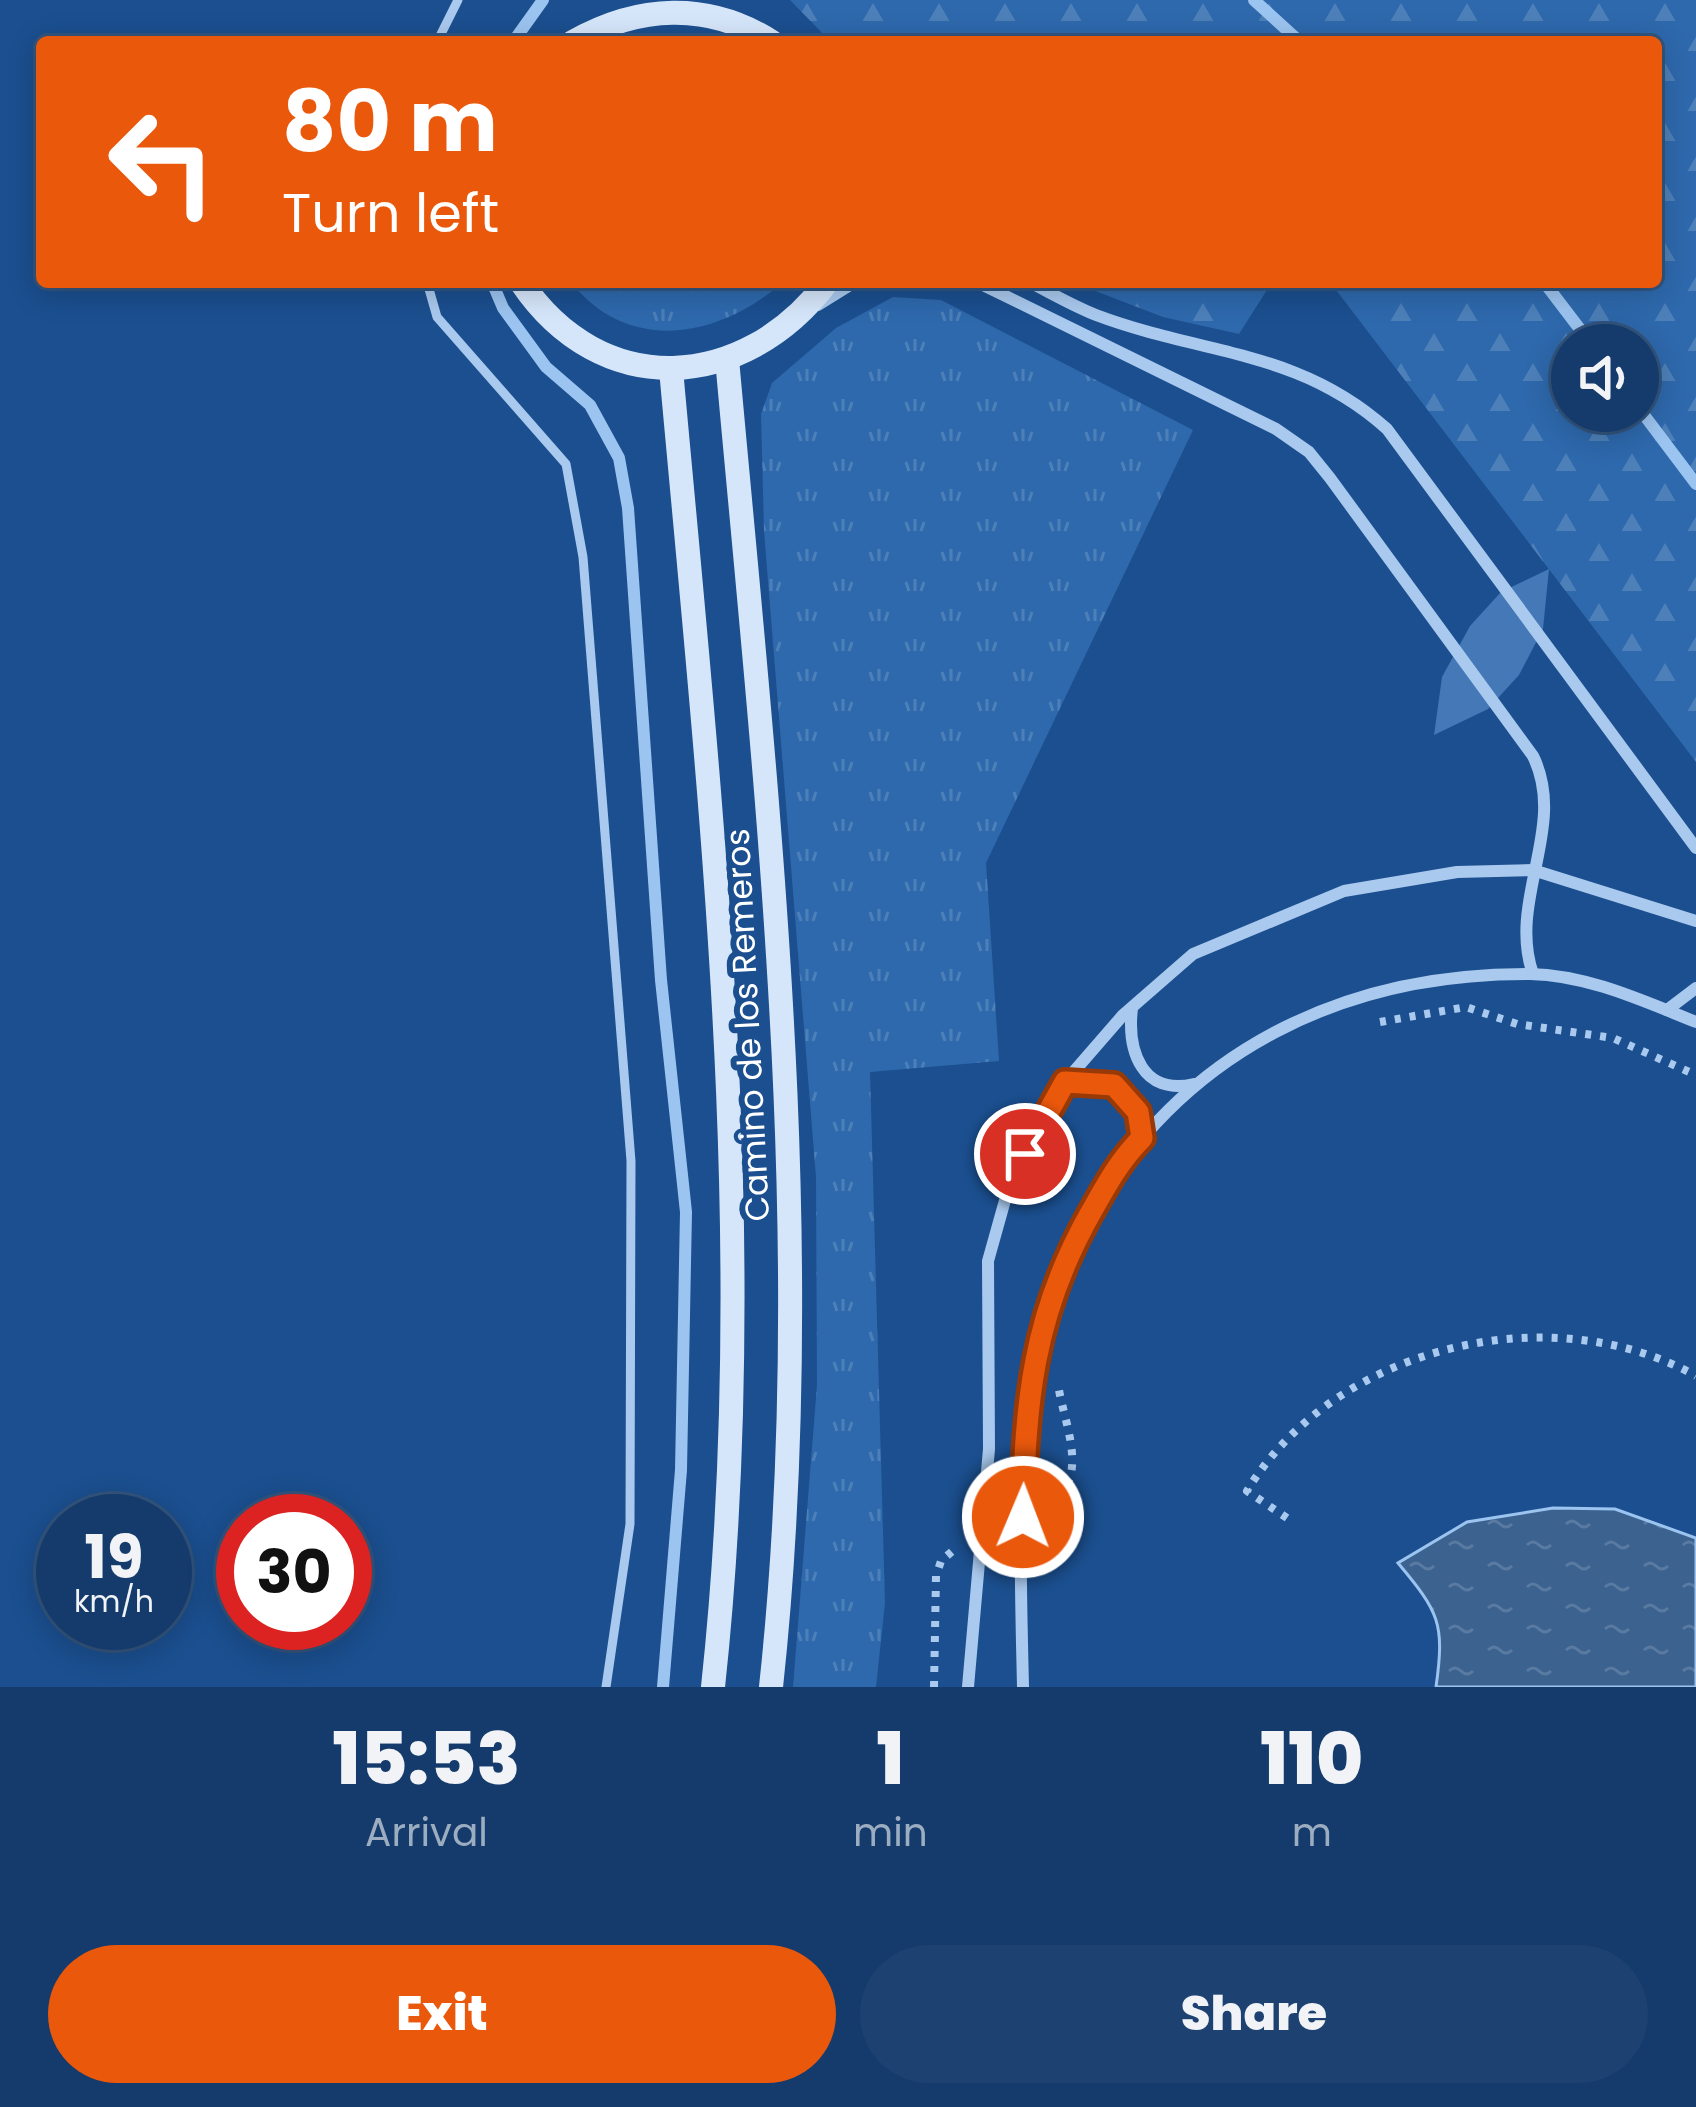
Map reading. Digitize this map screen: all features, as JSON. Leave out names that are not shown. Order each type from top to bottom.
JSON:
[{"type":"main road","points":[[583,36],[636,8],[693,6],[763,36]]},
{"type":"main road","points":[[525,288],[538,308],[575,340],[620,361],[670,369],[728,359],[763,345],[801,316],[822,288]]},
{"type":"main road","name":"Camino de los Remeros","points":[[728,359],[791,1151],[790,1462],[771,1687]]},
{"type":"main road","name":"Camino de los Remeros","points":[[670,369],[707,770],[734,1178],[733,1460],[713,1687]]},
{"type":"street","points":[[801,316],[845,288]]},
{"type":"street","points":[[989,288],[1276,429],[1309,452],[1534,756],[1545,781],[1546,814],[1522,921],[1533,974]]},
{"type":"street","points":[[1042,288],[1095,315],[1289,368],[1348,394],[1388,429],[1696,848]]},
{"type":"street","points":[[968,1687],[989,1449],[988,1261],[1009,1186],[1065,1082],[1132,1007],[1193,954],[1344,890],[1456,872],[1533,870],[1696,921]]},
{"type":"street","points":[[1023,1687],[1023,1517],[1034,1352],[1057,1273],[1121,1159],[1210,1069],[1319,1010],[1412,984],[1533,974],[1611,988],[1696,1022]]},
{"type":"street","points":[[1667,1010],[1696,988]]},
{"type":"street","points":[[1132,1007],[1129,1038],[1136,1062],[1154,1082],[1174,1089],[1195,1084]]},
{"type":"street","points":[[1065,1082],[1093,1080],[1130,1096],[1142,1138]]},
{"type":"lane","points":[[440,36],[458,0]]},
{"type":"lane","points":[[429,288],[437,317],[566,464],[584,557],[632,1161],[630,1524],[606,1687]]},
{"type":"path","points":[[1366,1024],[1466,1007],[1517,1024],[1613,1038],[1696,1076]]},
{"type":"path","points":[[1287,1519],[1247,1491],[1270,1453],[1349,1390],[1449,1345],[1546,1338],[1599,1342],[1652,1352],[1696,1376]]},
{"type":"path","points":[[1023,1517],[1058,1499],[1072,1481],[1075,1464],[1056,1378]]},
{"type":"path","points":[[934,1687],[936,1576],[951,1550],[982,1536]]},
{"type":"green space","points":[[790,0],[1696,0],[1696,762],[1335,288],[1662,288],[1662,36],[825,36]]},
{"type":"green space","points":[[577,288],[775,288],[732,316],[676,330],[647,329],[594,306]]},
{"type":"green space","points":[[1088,288],[1268,288],[1239,334],[1163,317]]},
{"type":"green space","points":[[893,297],[941,300],[1193,430],[986,863],[999,1061],[870,1072],[885,1603],[876,1687],[793,1687],[817,1385],[816,1177],[764,531],[761,414],[772,383],[836,328]]},
{"type":"water","points":[[1553,1508],[1615,1509],[1696,1538],[1696,1687],[1436,1687],[1440,1648],[1436,1619],[1398,1563],[1467,1522]]},
{"type":"building","points":[[1549,569],[1543,629],[1519,675],[1488,709],[1434,735],[1442,677],[1470,626],[1501,592]]},
{"type":"waterway","points":[[517,36],[543,0]]},
{"type":"waterway","points":[[1254,0],[1293,36]]},
{"type":"waterway","points":[[495,288],[503,308],[546,367],[590,405],[619,458],[628,508],[661,980],[686,1212],[681,1470],[663,1687]]},
{"type":"waterway","points":[[1549,288],[1576,324]]},
{"type":"waterway","points":[[1657,432],[1696,484]]},
{"type":"route","points":[[1023,1517],[1024,1432],[1034,1352],[1057,1273],[1121,1159],[1142,1138],[1138,1112],[1130,1096],[1114,1085],[1093,1080],[1065,1082],[1025,1154]]}]
